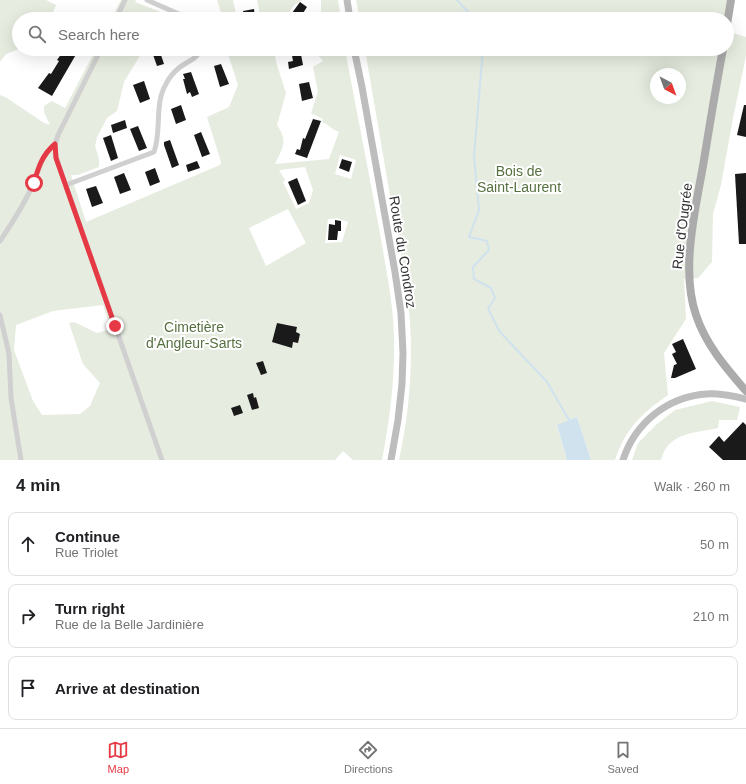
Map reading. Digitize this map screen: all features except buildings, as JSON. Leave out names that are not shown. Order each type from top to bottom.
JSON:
[{"type":"main road","points":[[347,0],[349,12]]},
{"type":"main road","points":[[729,12],[731,0]]},
{"type":"main road","name":"Route du Condroz","points":[[355,56],[395,272],[401,313],[402,384],[398,420],[390,460]]},
{"type":"main road","name":"Rue d'Ougrée","points":[[721,56],[695,210],[690,253],[689,279],[692,300],[703,333],[718,357],[746,391]]},
{"type":"main road","points":[[623,460],[630,444],[639,430],[653,416],[670,404],[687,398],[706,394],[746,399]]},
{"type":"street","points":[[119,12],[125,0]]},
{"type":"street","points":[[147,0],[174,12]]},
{"type":"street","points":[[98,56],[58,135],[55,144],[56,158],[162,460]]},
{"type":"street","points":[[66,185],[154,152],[158,136],[161,100],[165,85],[173,73],[196,56]]},
{"type":"street","points":[[0,240],[34,183],[39,166],[47,151],[55,144]]},
{"type":"street","points":[[0,315],[9,354],[10,398],[21,460]]},
{"type":"green space","points":[[0,0],[46,0],[56,5],[53,12],[12,12],[12,52],[6,54],[0,62]]},
{"type":"green space","points":[[121,0],[136,0],[135,2],[160,12],[115,12]]},
{"type":"green space","points":[[217,0],[233,0],[236,12],[221,12]]},
{"type":"green space","points":[[257,0],[302,0],[294,6],[290,12],[260,12]]},
{"type":"green space","points":[[321,0],[338,0],[340,12],[321,12]]},
{"type":"green space","points":[[356,0],[728,0],[725,12],[359,12]]},
{"type":"green space","name":"Bois de Saint-Laurent","points":[[734,33],[746,37],[746,56],[721,185],[713,214],[712,262],[698,278],[684,279],[686,319],[664,353],[668,395],[642,415],[629,430],[615,460],[591,460],[577,417],[557,426],[567,460],[399,460],[409,391],[411,356],[410,321],[402,258],[366,56],[734,56]]},
{"type":"green space","name":"Cimetière d'Angleur-Sarts","points":[[92,56],[140,56],[124,82],[117,111],[107,118],[97,137],[95,146],[99,159],[99,167],[78,175],[71,175],[86,222],[220,165],[221,162],[207,117],[229,107],[238,85],[229,56],[275,56],[286,93],[277,125],[282,135],[283,144],[275,164],[329,159],[339,132],[322,122],[323,119],[311,113],[318,92],[313,67],[323,61],[319,56],[346,56],[379,228],[392,309],[394,336],[393,383],[390,414],[382,460],[353,460],[343,451],[335,460],[0,460],[0,95],[7,98],[44,123],[50,125],[44,112],[44,106],[52,101],[65,108]],"holes":[[[340,155],[356,160],[351,179],[335,174]],[[305,167],[313,190],[309,203],[296,209],[283,182],[285,180],[279,170]],[[288,209],[306,243],[266,266],[249,228]],[[337,218],[348,222],[342,242],[325,243],[328,219]],[[103,305],[108,321],[106,324],[108,330],[97,333],[74,322],[69,323],[83,364],[100,383],[90,406],[80,414],[42,415],[33,401],[14,350],[16,325],[53,311]],[[277,323],[297,327],[297,333],[291,347],[272,341]]]},
{"type":"green space","points":[[712,401],[740,407],[737,420],[719,420],[718,428],[684,435],[676,439],[665,451],[661,460],[632,460],[638,443],[657,424],[675,410]]},
{"type":"water","points":[[577,417],[591,460],[567,460],[557,425]]},
{"type":"waterway","points":[[457,0],[468,12]]},
{"type":"waterway","points":[[482,56],[474,156],[479,210],[469,237],[487,241],[489,250],[473,267],[474,279],[491,288],[495,298],[488,309],[500,332],[547,382],[569,420]]},
{"type":"route","points":[[34,183],[39,166],[47,151],[55,144],[56,158],[115,326]]}]
